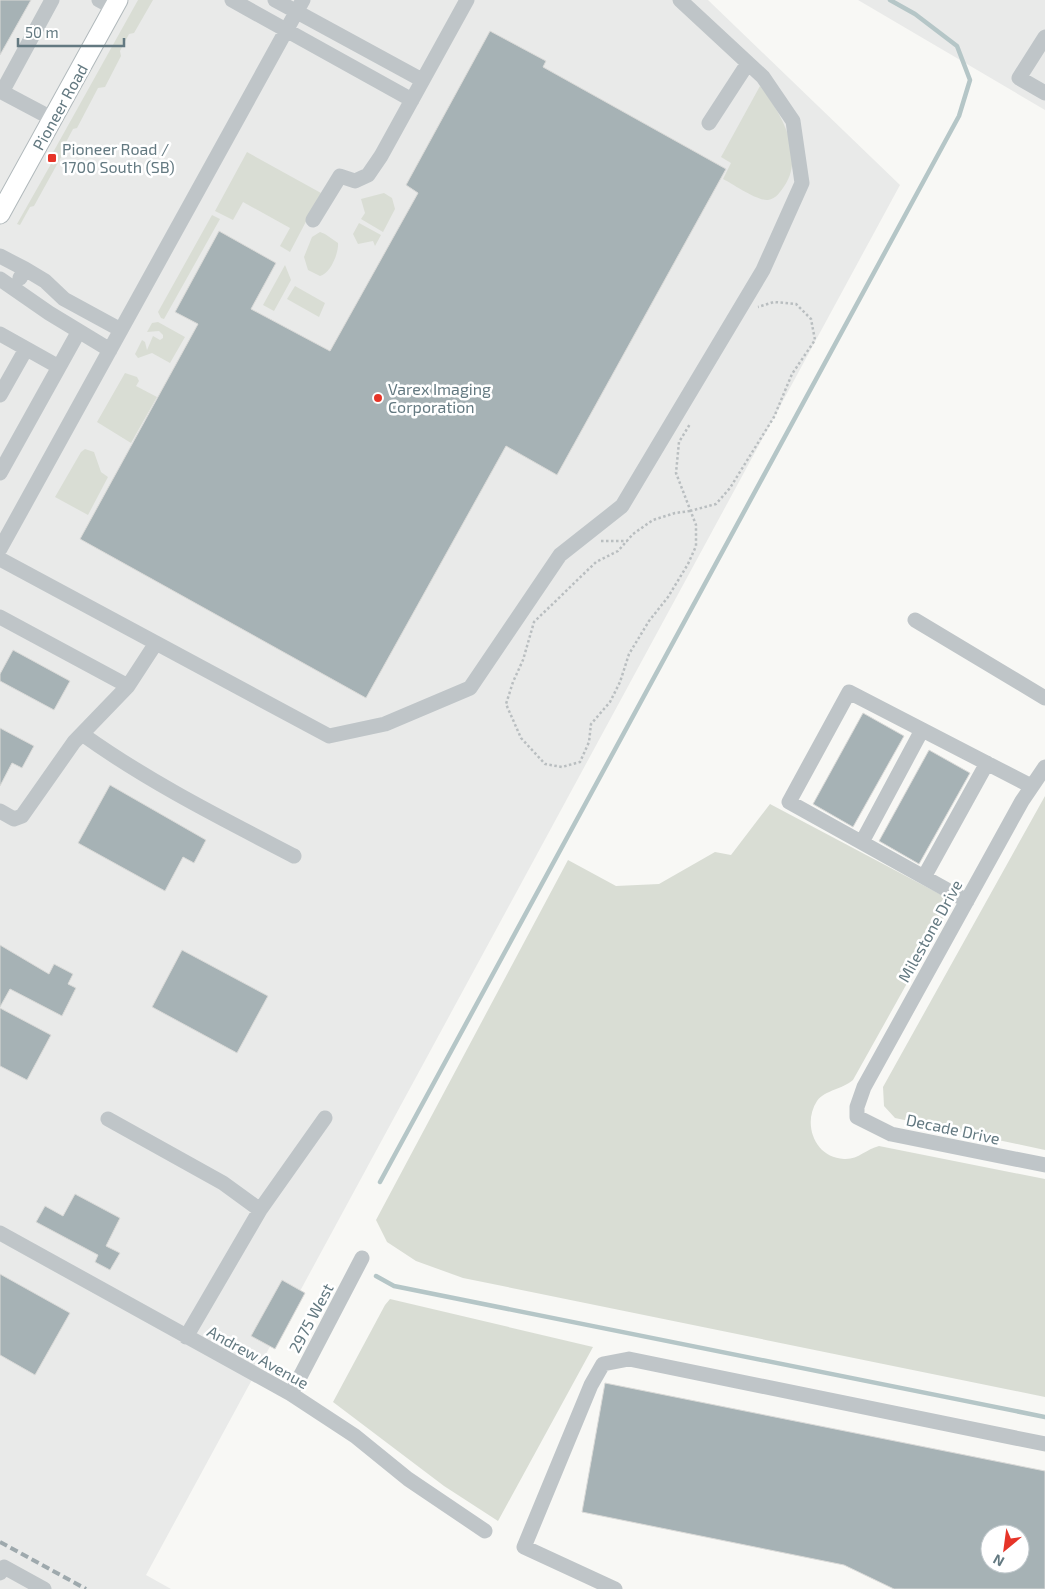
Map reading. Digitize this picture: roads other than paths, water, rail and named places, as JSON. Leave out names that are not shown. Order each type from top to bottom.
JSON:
[{"type":"main road","name":"Pioneer Road","points":[[0,214],[54,119],[110,3]]},
{"type":"street","points":[[52,0],[1,94],[54,119]]},
{"type":"street","points":[[232,0],[412,100]]},
{"type":"street","points":[[275,0],[299,6],[422,80]]},
{"type":"street","points":[[313,220],[340,176],[355,181],[368,175],[467,0]]},
{"type":"street","points":[[0,558],[328,736],[385,724],[470,688],[560,555],[622,506],[763,270],[802,183],[793,121],[763,77],[680,0]]},
{"type":"street","points":[[0,549],[6,521],[110,350],[299,6]]},
{"type":"street","points":[[1045,36],[1019,78],[1045,93]]},
{"type":"street","points":[[709,123],[748,63]]},
{"type":"street","points":[[0,256],[45,281],[58,293],[120,330]]},
{"type":"street","points":[[16,289],[24,269]]},
{"type":"street","points":[[0,279],[49,313],[110,350]]},
{"type":"street","points":[[0,473],[79,331]]},
{"type":"street","points":[[0,334],[59,367]]},
{"type":"street","points":[[0,395],[26,349]]},
{"type":"street","points":[[0,617],[128,686]]},
{"type":"street","points":[[915,620],[1045,698]]},
{"type":"street","points":[[0,811],[14,819],[22,816],[82,734],[128,686],[156,643]]},
{"type":"street","points":[[967,900],[788,802],[849,692],[1031,786]]},
{"type":"street","points":[[862,842],[922,730]]},
{"type":"street","points":[[82,734],[121,762],[192,804],[294,856]]},
{"type":"street","points":[[924,876],[986,764]]},
{"type":"street","name":"Milestone Drive","points":[[857,1117],[858,1102],[864,1087],[1031,786],[1045,767]]},
{"type":"street","name":"Decade Drive","points":[[857,1117],[890,1134],[1045,1166]]},
{"type":"street","points":[[186,1336],[260,1210],[325,1118]]},
{"type":"street","points":[[108,1119],[223,1184],[260,1210]]},
{"type":"street","name":"Andrew Avenue","points":[[0,1233],[290,1394],[355,1436],[408,1480],[484,1531]]},
{"type":"street","name":"2975 West","points":[[290,1394],[362,1258]]},
{"type":"street","points":[[611,1588],[524,1547],[591,1385],[603,1364],[629,1359],[1045,1444]]},
{"type":"street","points":[[0,1574],[4,1567],[44,1589]]},
{"type":"waterway","points":[[380,1182],[959,116],[970,80],[957,46],[915,14],[890,0]]},
{"type":"waterway","points":[[376,1276],[394,1286],[1045,1417]]},
{"type":"railway","points":[[0,1542],[86,1589]]},
{"type":"place","name":"Pioneer Road / 1700 South (SB)","points":[[52,158]]},
{"type":"place","name":"Varex Imaging Corporation","points":[[378,398]]}]
